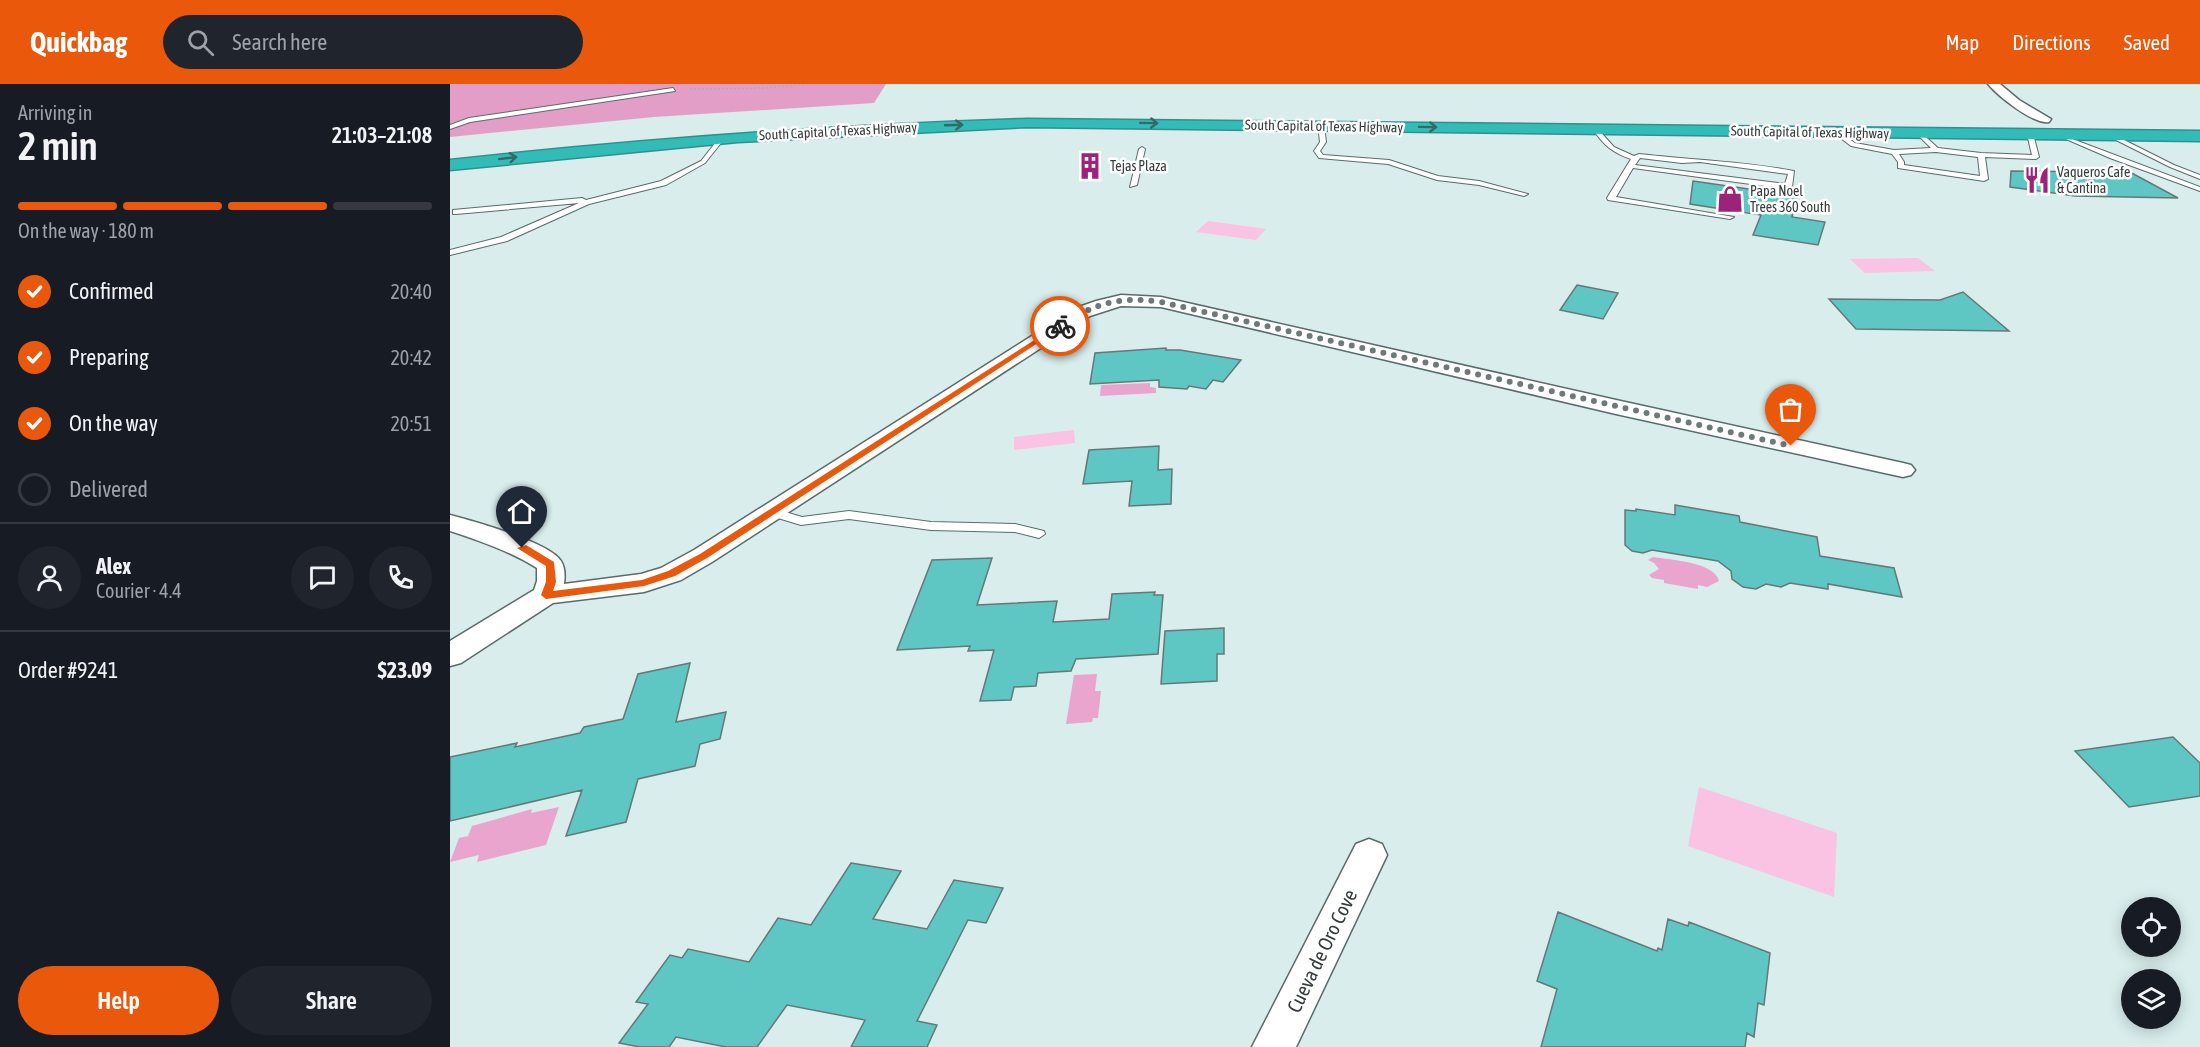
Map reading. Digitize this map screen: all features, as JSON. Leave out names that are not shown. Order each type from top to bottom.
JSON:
[{"type":"highway","name":"South Capital of Texas Highway","points":[[450,151],[597,135],[849,116],[1026,111],[1323,118],[1596,129],[2200,136]]},
{"type":"highway","name":"South Capital of Texas Highway","points":[[450,165],[722,138],[886,128],[1323,118]]},
{"type":"highway","points":[[2016,118],[2200,121]]},
{"type":"highway","points":[[2045,119],[2066,135]]},
{"type":"street","points":[[1993,84],[2015,102],[2045,119]]},
{"type":"street","points":[[450,655],[546,595],[644,583],[671,574],[772,512],[1083,312],[1106,302],[1123,300],[1161,302],[1594,402],[1903,470]]},
{"type":"street","points":[[450,523],[510,541],[550,564],[551,582],[546,595]]},
{"type":"street","name":"Cueva de Oro Cove","points":[[1274,1047],[1369,855]]},
{"type":"lane","points":[[450,127],[470,120],[674,90]]},
{"type":"lane","points":[[1323,118],[1323,142],[1317,151],[1321,157],[1389,162],[1437,178],[1479,183],[1524,194]]},
{"type":"lane","points":[[1596,129],[1606,145],[1613,151],[1635,159]]},
{"type":"lane","points":[[1836,132],[1853,145],[1894,152],[1936,150],[1981,156],[2036,157],[2030,134]]},
{"type":"lane","points":[[1919,133],[1936,150]]},
{"type":"lane","points":[[2066,135],[2112,157],[2200,189]]},
{"type":"lane","points":[[2110,135],[2172,166],[2200,177]]},
{"type":"lane","points":[[456,212],[599,198],[663,183],[703,162],[722,138]]},
{"type":"lane","points":[[1133,185],[1142,149]]},
{"type":"lane","points":[[1894,152],[1901,162],[1900,167],[1984,179],[1981,156]]},
{"type":"lane","points":[[1631,166],[1788,187],[1792,172],[1700,160],[1682,161],[1638,156],[1635,159],[1611,198],[1730,217]]},
{"type":"lane","points":[[450,253],[504,239],[599,198]]},
{"type":"lane","points":[[772,512],[801,521],[849,515],[932,526],[1015,528],[1039,534]]},
{"type":"path","points":[[674,90],[765,88],[806,84]]},
{"type":"shaded area","points":[[450,84],[886,84],[874,103],[654,117],[450,137]]},
{"type":"shaded area","points":[[1208,221],[1266,229],[1256,240],[1196,232]]},
{"type":"shaded area","points":[[1918,258],[1935,271],[1865,273],[1850,259]]},
{"type":"shaded area","points":[[1150,383],[1150,387],[1156,388],[1156,393],[1100,396],[1101,385]]},
{"type":"shaded area","points":[[1074,430],[1075,443],[1014,450],[1014,437]]},
{"type":"shaded area","points":[[1653,557],[1701,566],[1716,575],[1719,581],[1707,587],[1698,585],[1698,589],[1664,583],[1664,580],[1652,578],[1649,575],[1659,569],[1648,560]]},
{"type":"shaded area","points":[[1097,674],[1095,691],[1101,691],[1098,718],[1093,718],[1092,722],[1066,724],[1074,675]]},
{"type":"shaded area","points":[[1699,787],[1837,833],[1834,897],[1688,846]]},
{"type":"shaded area","points":[[559,807],[546,845],[477,862],[479,855],[450,862],[459,838],[468,836],[472,826],[532,809],[531,813]]},
{"type":"building","points":[[2011,171],[2130,172],[2178,198],[2075,196],[2010,187]]},
{"type":"building","name":"Papa Noel Trees 360 South","points":[[1693,181],[1797,196],[1792,217],[1825,222],[1818,245],[1753,235],[1761,215],[1690,204]]},
{"type":"building","points":[[1577,285],[1618,293],[1603,319],[1560,310]]},
{"type":"building","points":[[1963,292],[2009,331],[1856,329],[1829,299],[1940,300]]},
{"type":"building","points":[[1166,348],[1166,350],[1180,350],[1241,360],[1223,382],[1213,380],[1206,389],[1189,386],[1187,389],[1159,387],[1159,380],[1090,384],[1095,353]]},
{"type":"building","points":[[1159,446],[1158,470],[1172,469],[1171,504],[1129,506],[1132,481],[1083,484],[1089,450]]},
{"type":"building","points":[[1675,505],[1739,516],[1740,522],[1817,537],[1820,556],[1894,568],[1902,597],[1828,584],[1828,589],[1790,583],[1781,587],[1766,584],[1756,589],[1743,587],[1732,579],[1731,571],[1718,561],[1652,550],[1643,553],[1632,551],[1625,545],[1625,510],[1636,511],[1636,509],[1675,515]]},
{"type":"building","points":[[992,558],[977,605],[1057,601],[1053,622],[1109,619],[1112,594],[1155,592],[1154,595],[1163,595],[1158,654],[1076,659],[1071,671],[1038,673],[1036,686],[1014,687],[1011,700],[980,701],[994,650],[968,651],[970,646],[897,650],[932,560]]},
{"type":"building","points":[[1224,628],[1224,654],[1217,654],[1217,681],[1161,684],[1165,631]]},
{"type":"building","points":[[690,663],[676,722],[726,712],[720,739],[700,744],[695,766],[638,779],[626,822],[566,836],[582,790],[450,821],[450,757],[517,743],[515,747],[580,733],[584,727],[623,719],[638,674]]},
{"type":"building","points":[[2173,737],[2200,763],[2200,796],[2129,807],[2075,751]]},
{"type":"building","points":[[851,863],[901,871],[873,919],[927,929],[954,880],[1003,888],[986,923],[968,920],[917,1021],[937,1025],[927,1047],[851,1047],[865,1020],[787,1005],[757,1047],[726,1047],[676,1037],[669,1047],[640,1047],[619,1043],[648,1004],[636,1002],[670,955],[682,958],[688,949],[749,962],[778,918],[811,925]]},
{"type":"building","points":[[1558,912],[1657,951],[1658,948],[1662,950],[1668,919],[1688,926],[1689,922],[1770,953],[1764,1005],[1758,1003],[1754,1037],[1747,1033],[1745,1047],[1541,1047],[1557,989],[1537,981]]},
{"type":"way so far","points":[[1060,326],[1106,302],[1139,299],[1161,302],[1791,446]]},
{"type":"place","name":"Tejas Plaza","points":[[1090,166]]},
{"type":"place","name":"Vaqueros Cafe & Cantina","points":[[2037,180]]},
{"type":"place","name":"Papa Noel Trees 360 South","points":[[1730,199]]},
{"type":"route","points":[[522,548],[550,564],[551,582],[546,595],[644,583],[671,574],[703,556],[1060,326]]}]
